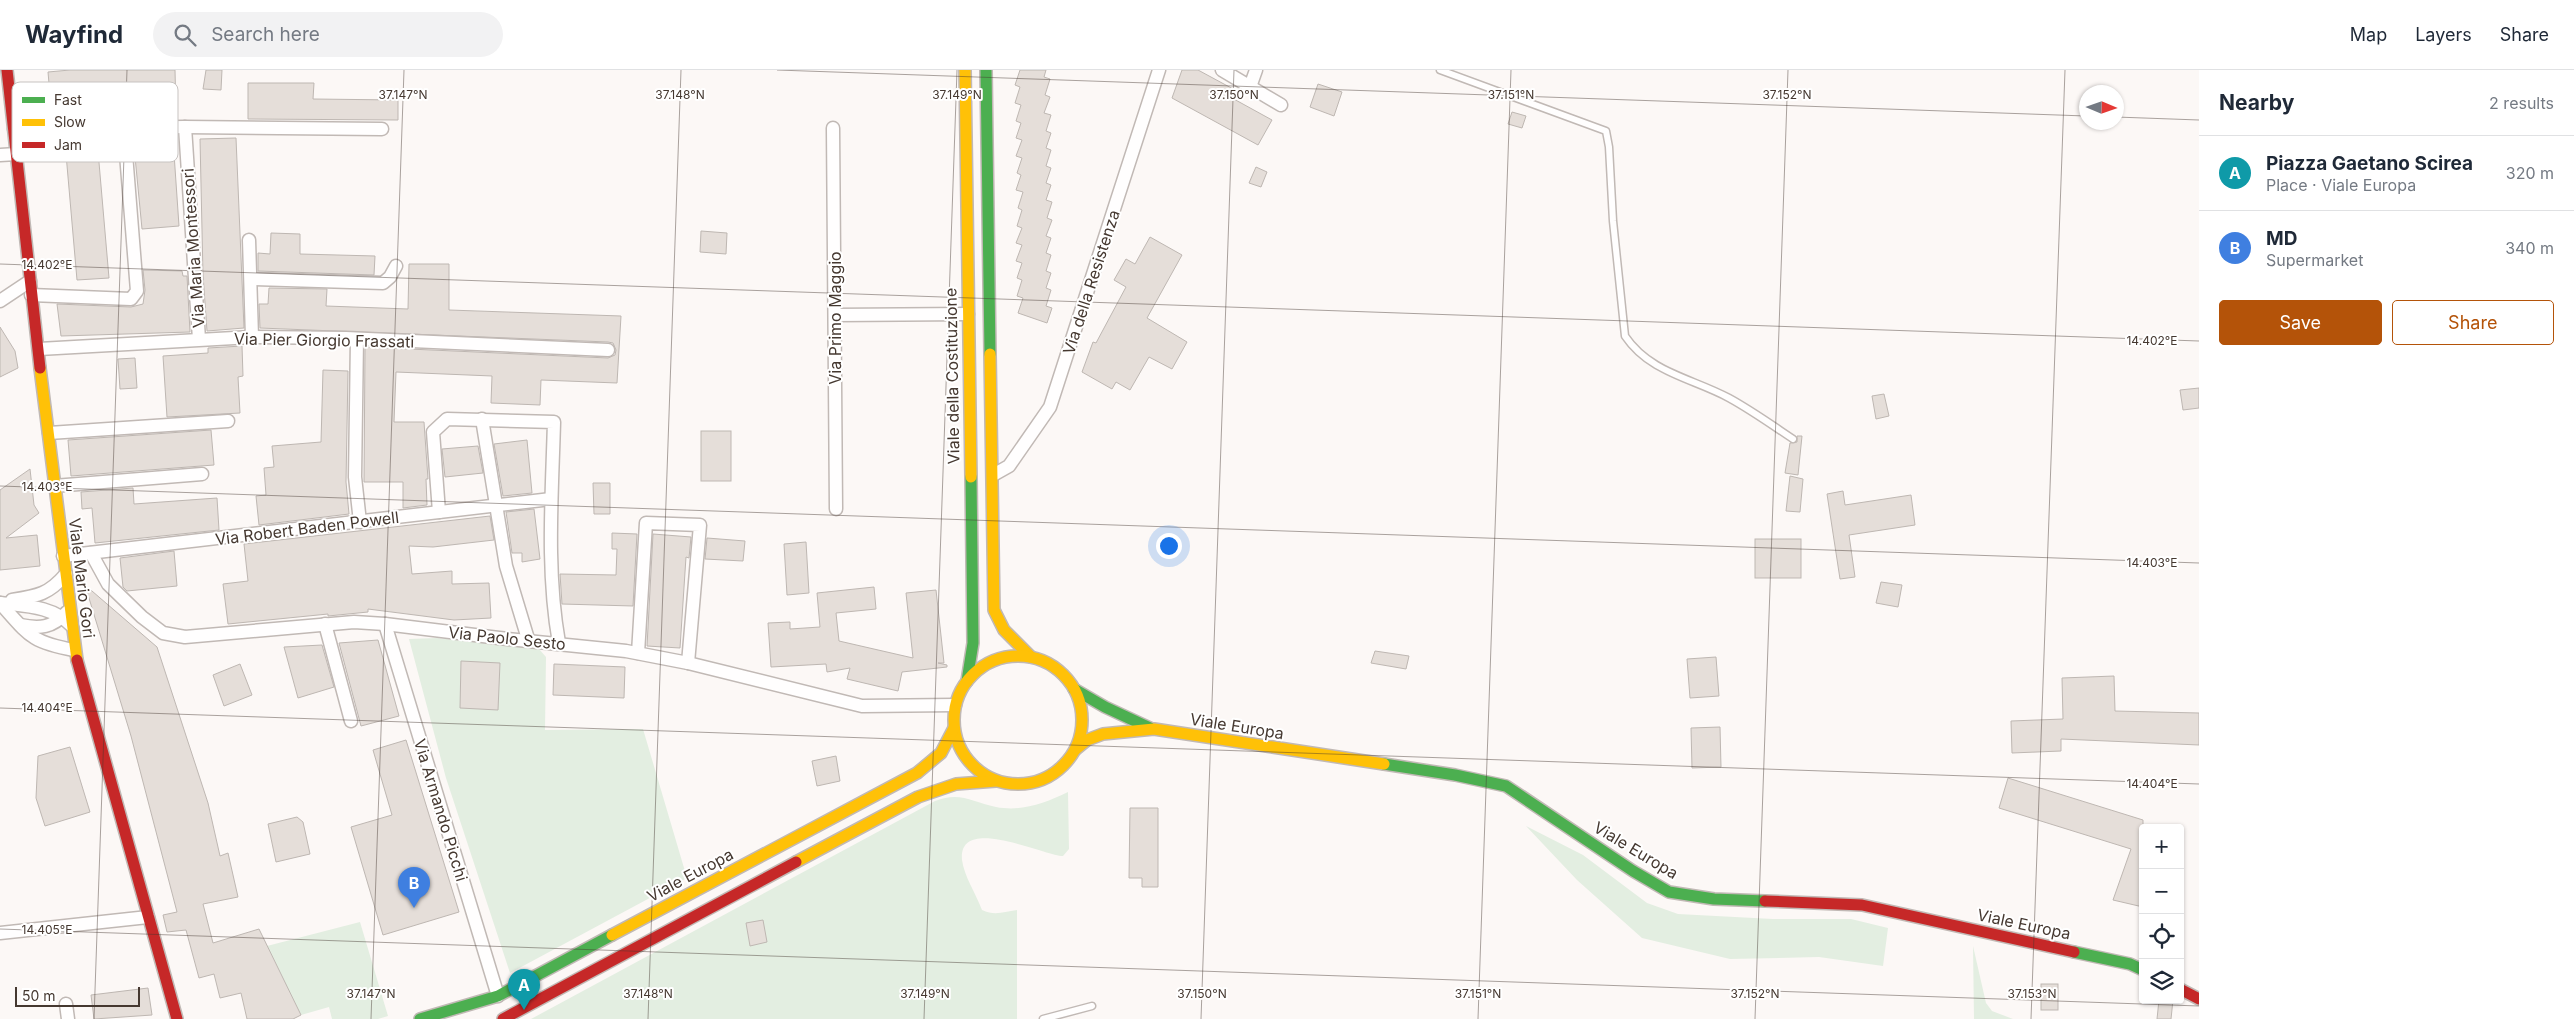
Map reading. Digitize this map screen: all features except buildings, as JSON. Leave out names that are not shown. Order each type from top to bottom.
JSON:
[{"type":"street","name":"Viale della Costituzione","points":[[965,70],[973,643],[967,682]]},
{"type":"street","points":[[986,70],[994,610],[997,622],[1004,631],[1031,657]]},
{"type":"street","name":"Via della Resistenza","points":[[993,475],[1009,466],[1050,408],[1159,70]]},
{"type":"street","points":[[1222,70],[1281,105]]},
{"type":"street","points":[[1250,86],[1256,70]]},
{"type":"street","name":"Viale Mario Gori","points":[[5,74],[12,117]]},
{"type":"street","points":[[178,127],[382,129]]},
{"type":"street","name":"Via Maria Montessori","points":[[185,127],[199,339]]},
{"type":"street","name":"Via Primo Maggio","points":[[833,128],[836,508]]},
{"type":"street","name":"Viale Mario Gori","points":[[18,162],[31,295],[66,574],[66,612]]},
{"type":"street","points":[[31,295],[131,299],[137,291],[127,162]]},
{"type":"street","points":[[249,240],[252,337]]},
{"type":"street","points":[[251,279],[383,283],[390,277],[396,266]]},
{"type":"street","points":[[0,301],[30,281]]},
{"type":"street","points":[[835,315],[968,314]]},
{"type":"street","name":"Via Pier Giorgio Frassati","points":[[39,349],[252,337],[358,339],[608,350]]},
{"type":"street","points":[[358,339],[355,477],[360,522]]},
{"type":"street","points":[[439,512],[432,432],[447,418],[554,422],[551,499],[552,604],[559,643]]},
{"type":"street","points":[[482,420],[506,566],[528,639]]},
{"type":"street","points":[[49,433],[228,421]]},
{"type":"street","points":[[54,486],[202,474]]},
{"type":"street","name":"Via Robert Baden Powell","points":[[63,556],[551,499]]},
{"type":"street","points":[[638,653],[646,523],[700,525],[688,663]]},
{"type":"street","name":"Via Paolo Sesto","points":[[91,552],[108,584],[163,633],[185,637],[354,622],[385,624],[638,653],[688,663],[862,706],[955,705]]},
{"type":"street","points":[[0,603],[39,596],[54,587],[66,574]]},
{"type":"street","points":[[0,603],[66,612]]},
{"type":"street","points":[[0,603],[30,636],[41,642],[74,650]]},
{"type":"street","points":[[20,625],[37,629],[50,626],[66,612]]},
{"type":"street","points":[[66,612],[72,626]]},
{"type":"street","points":[[325,624],[351,721]]},
{"type":"street","name":"Via Armando Picchi","points":[[385,624],[498,996]]},
{"type":"street","name":"Viale Mario Gori","points":[[72,626],[74,650],[177,1019]]},
{"type":"street","points":[[1016,656],[1031,657],[1048,664],[1063,674],[1074,689],[1079,700],[1082,725],[1076,749],[1065,764],[1042,780],[1014,785],[996,781],[980,773],[967,760],[958,745],[954,728],[955,705],[967,682],[976,671],[995,660],[1016,656]]},
{"type":"street","name":"Viale Europa","points":[[1074,689],[1105,707],[1154,730]]},
{"type":"street","name":"Viale Europa","points":[[420,1019],[498,996],[917,773],[941,753],[954,728]]},
{"type":"street","name":"Viale Europa","points":[[1076,749],[1087,740],[1103,734],[1154,730],[1455,774],[1506,786],[1633,871],[1670,892],[1714,899],[1862,905],[2130,964],[2139,968]]},
{"type":"street","points":[[510,1017],[918,797],[956,784],[996,781]]},
{"type":"street","points":[[0,933],[148,916]]},
{"type":"street","points":[[2184,991],[2199,999]]},
{"type":"street","points":[[66,1004],[68,1019]]},
{"type":"lane","points":[[1440,70],[1606,131],[1609,147],[1613,221],[1625,336],[1634,350],[1668,373],[1728,397],[1794,439]]},
{"type":"lane","points":[[1043,1019],[1092,1006]]},
{"type":"shaded area","points":[[437,638],[539,649],[546,657],[545,730],[643,729],[687,878],[510,973],[446,778],[409,639]]},
{"type":"shaded area","points":[[1068,792],[1069,849],[1063,856],[1003,840],[987,838],[973,840],[964,847],[963,866],[982,910],[995,913],[1017,910],[1017,1019],[531,1019],[935,801],[959,797],[996,807],[1015,808],[1033,806]]},
{"type":"shaded area","points":[[1526,826],[1583,855],[1647,903],[1678,914],[1773,919],[1851,919],[1888,928],[1883,966],[1819,957],[1730,959],[1642,938],[1577,880]]},
{"type":"shaded area","points":[[360,922],[388,1016],[378,1019],[332,1019],[329,1007],[301,1015],[267,946]]},
{"type":"shaded area","points":[[1973,946],[1986,1003],[1992,1011],[2013,1019],[1974,1019]]},
{"type":"traffic: fast","points":[[986,70],[990,354]]},
{"type":"traffic: fast","points":[[967,681],[973,643],[971,477]]},
{"type":"traffic: fast","points":[[1074,689],[1105,707],[1150,728]]},
{"type":"traffic: fast","points":[[1384,764],[1455,775],[1506,786],[1633,871],[1669,892],[1714,899],[1765,901]]},
{"type":"traffic: fast","points":[[420,1019],[498,996],[612,935]]},
{"type":"traffic: fast","points":[[2074,952],[2130,964],[2139,968]]},
{"type":"traffic: slow","points":[[965,70],[971,477]]},
{"type":"traffic: slow","points":[[990,354],[994,610],[1004,630],[1031,657]]},
{"type":"traffic: slow","points":[[40,368],[77,660]]},
{"type":"traffic: slow","points":[[1018,656],[1043,661],[1063,675],[1077,695],[1082,720],[1077,745],[1063,765],[1043,779],[1018,784],[993,779],[973,765],[959,745],[954,720],[959,695],[973,675],[993,661],[1018,656]]},
{"type":"traffic: slow","points":[[612,935],[917,773],[941,753],[954,728]]},
{"type":"traffic: slow","points":[[1076,749],[1087,740],[1103,734],[1154,729],[1384,764]]},
{"type":"traffic: slow","points":[[796,862],[918,797],[956,784],[996,781]]},
{"type":"traffic: jam","points":[[7,70],[12,115]]},
{"type":"traffic: jam","points":[[17,162],[40,368]]},
{"type":"traffic: jam","points":[[77,660],[177,1019]]},
{"type":"traffic: jam","points":[[503,1019],[796,862]]},
{"type":"traffic: jam","points":[[1765,901],[1862,905],[2074,952]]},
{"type":"traffic: jam","points":[[2184,991],[2199,999]]},
{"type":"place","name":"MD","points":[[414,908]]},
{"type":"place","name":"Piazza Gaetano Scirea","points":[[524,1010]]}]
